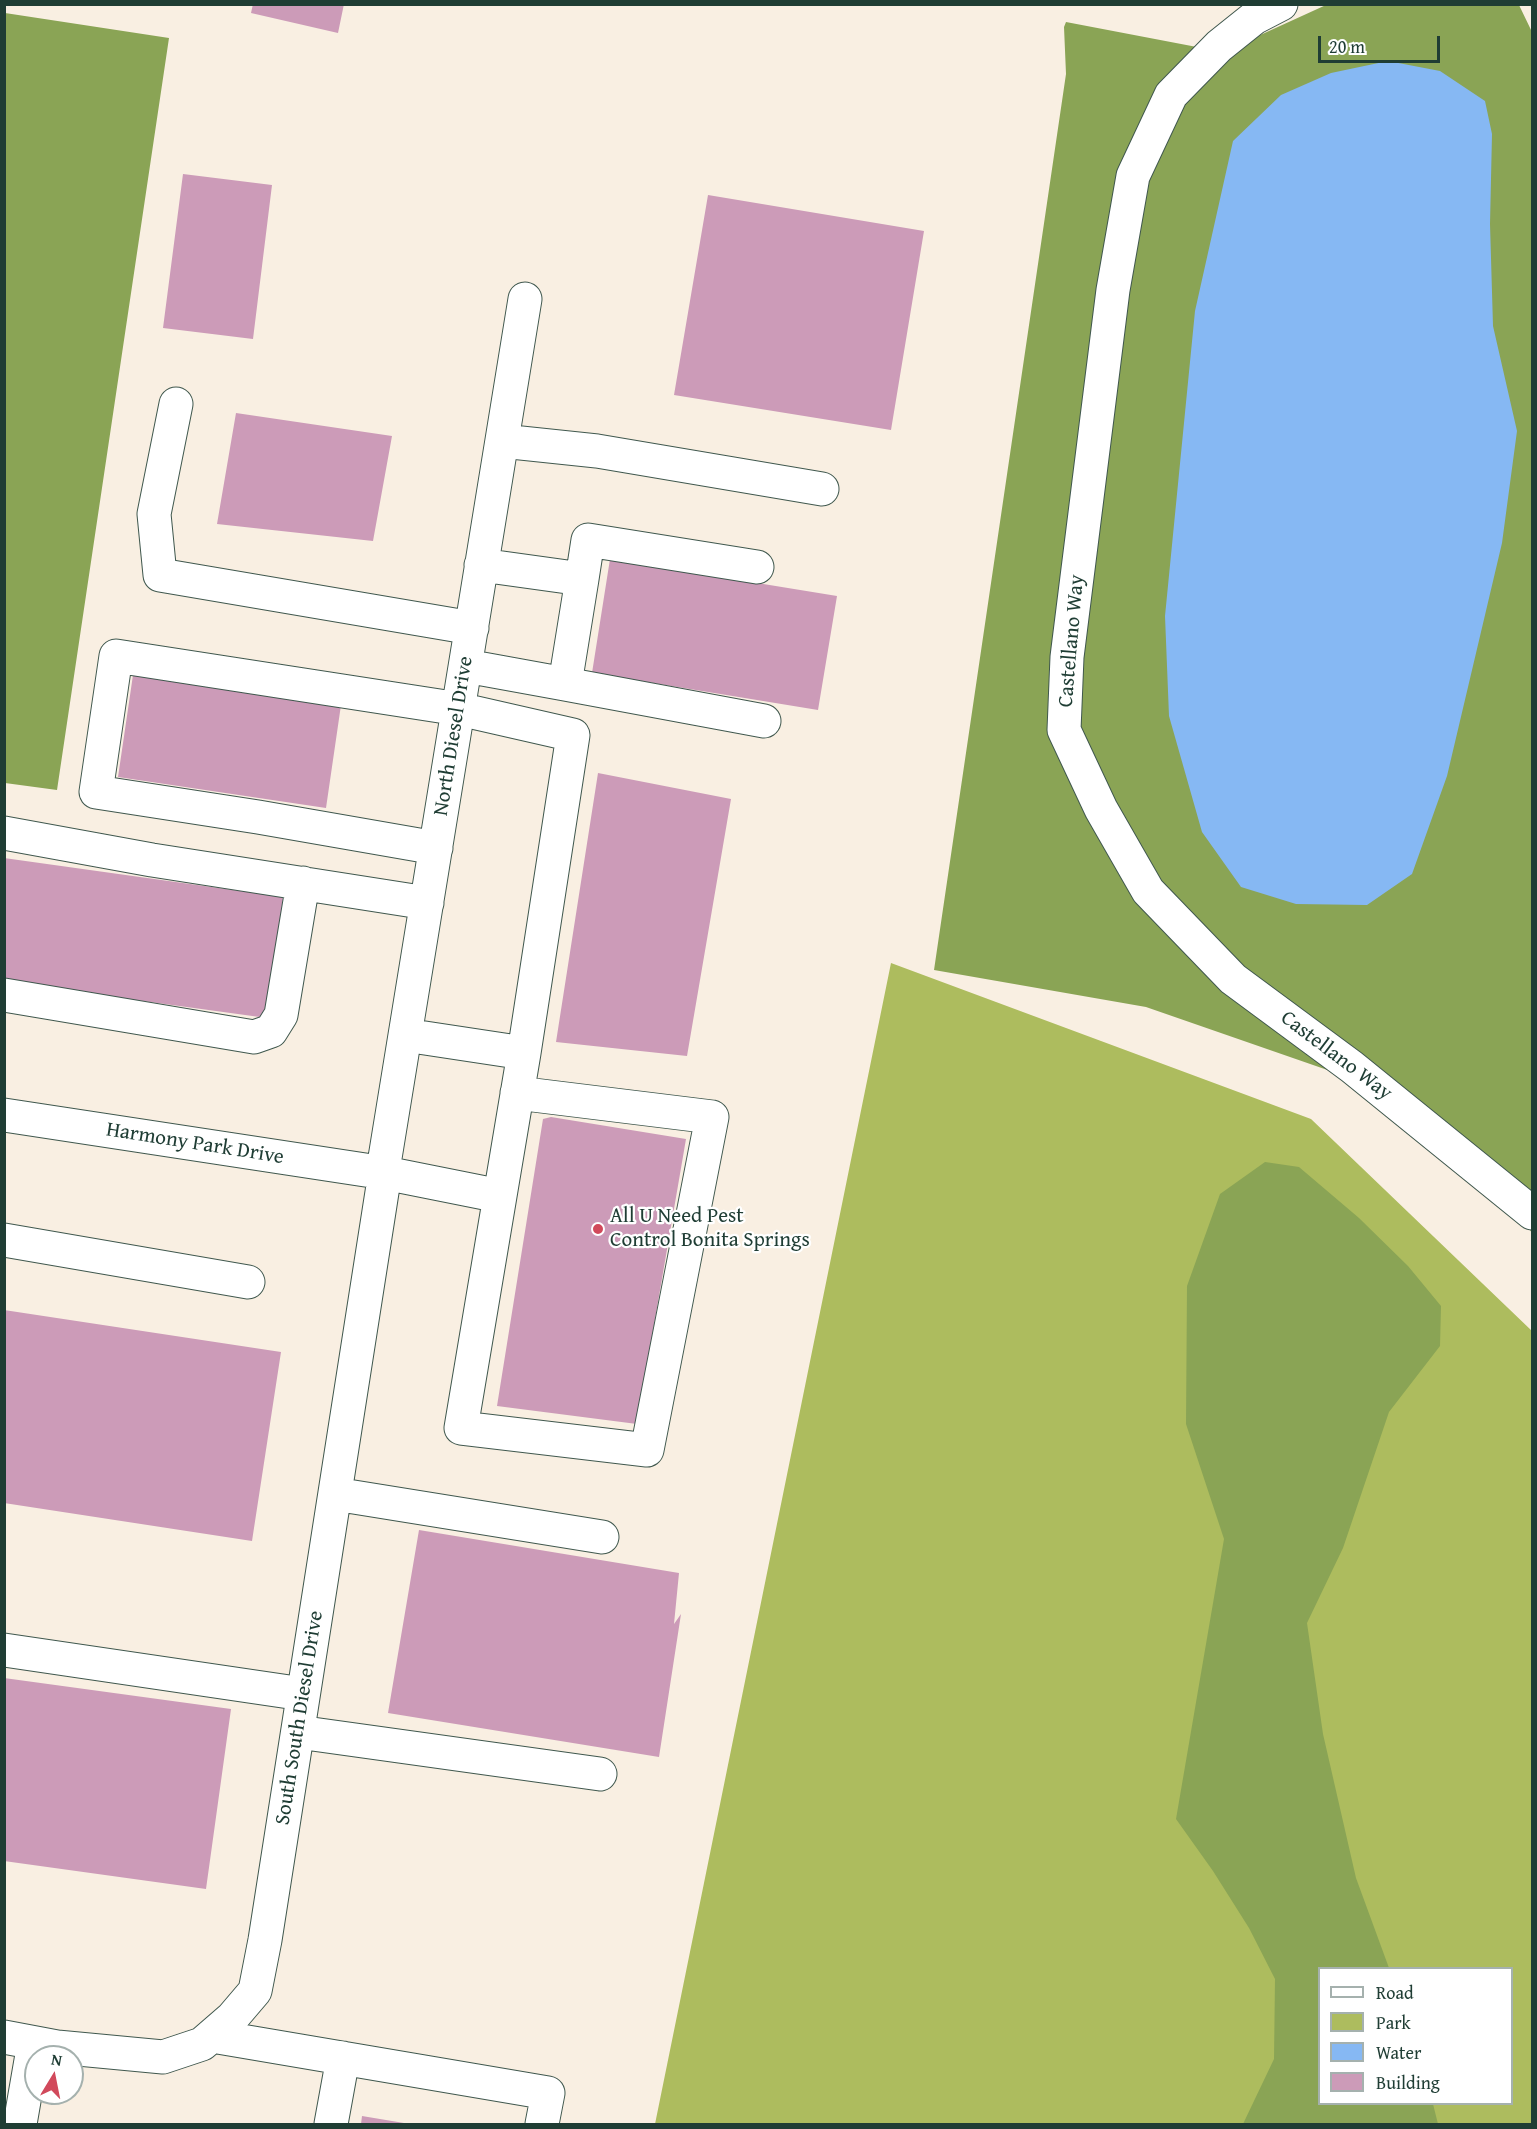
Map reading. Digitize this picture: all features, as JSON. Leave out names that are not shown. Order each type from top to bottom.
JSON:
[{"type":"street","name":"Castellano Way","points":[[1262,9],[1219,46],[1171,95],[1133,176],[1113,290],[1067,657],[1064,730],[1101,809],[1148,891],[1233,979],[1352,1067],[1533,1213]]},
{"type":"street","name":"North Diesel Drive","points":[[385,1173],[384,1164],[525,299]]},
{"type":"street","points":[[176,404],[154,514],[160,575],[472,628]]},
{"type":"street","points":[[502,441],[597,451],[822,489]]},
{"type":"street","points":[[518,1093],[712,1116],[647,1450],[461,1428],[518,1093],[573,735],[573,686],[582,579],[588,540],[757,567]]},
{"type":"street","points":[[482,565],[582,579]]},
{"type":"street","points":[[436,848],[96,792],[116,656],[459,709],[573,735]]},
{"type":"street","points":[[466,666],[764,721]]},
{"type":"street","points":[[4,833],[152,860],[427,903]]},
{"type":"street","points":[[4,995],[254,1037],[271,1031],[281,1015],[303,884]]},
{"type":"street","points":[[405,1035],[524,1053]]},
{"type":"street","name":"Harmony Park Drive","points":[[4,1114],[385,1173],[500,1196]]},
{"type":"street","name":"South South Diesel Drive","points":[[19,2040],[163,2057],[202,2044],[232,2018],[255,1991],[266,1940],[385,1173]]},
{"type":"street","points":[[4,1240],[248,1282]]},
{"type":"street","points":[[335,1494],[602,1537]]},
{"type":"street","points":[[4,1650],[303,1694]]},
{"type":"street","points":[[298,1732],[600,1774]]},
{"type":"street","points":[[212,2036],[548,2093],[542,2124]]},
{"type":"street","points":[[19,2040],[20,2124]]},
{"type":"street","points":[[331,2124],[343,2058]]},
{"type":"green space","points":[[1326,5],[1519,5],[1532,32],[1532,1233],[1506,1196],[1339,1074],[1146,1007],[934,970],[1066,74],[1064,27],[1066,22],[1223,52]]},
{"type":"green space","points":[[5,13],[169,38],[57,790],[5,783]]},
{"type":"green space","points":[[891,963],[1311,1119],[1532,1331],[1532,2124],[655,2124]]},
{"type":"green space","points":[[1265,1162],[1299,1167],[1359,1218],[1408,1266],[1441,1306],[1440,1346],[1389,1412],[1343,1548],[1307,1623],[1323,1734],[1356,1878],[1389,1967],[1318,1967],[1318,2105],[1433,2105],[1438,2124],[1243,2124],[1274,2059],[1275,1979],[1249,1928],[1213,1871],[1176,1819],[1224,1539],[1186,1424],[1187,1286],[1220,1194]]},
{"type":"water","points":[[1388,61],[1440,71],[1485,101],[1492,134],[1490,224],[1493,326],[1517,431],[1502,543],[1447,776],[1412,874],[1367,905],[1296,904],[1241,887],[1202,832],[1169,716],[1165,616],[1195,311],[1233,141],[1281,95],[1331,73]]},
{"type":"building","points":[[253,4],[344,4],[338,33],[251,13]]},
{"type":"building","points":[[183,174],[272,185],[253,339],[163,328]]},
{"type":"building","points":[[708,195],[924,231],[891,430],[674,395]]},
{"type":"building","points":[[236,413],[392,436],[373,541],[217,524]]},
{"type":"building","points":[[610,559],[837,596],[818,710],[592,673]]},
{"type":"building","points":[[133,675],[341,705],[326,808],[118,777]]},
{"type":"building","points":[[598,773],[731,799],[687,1056],[556,1042]]},
{"type":"building","points":[[4,858],[283,897],[267,1018],[4,982]]},
{"type":"building","points":[[551,1117],[686,1139],[637,1424],[497,1406],[543,1119]]},
{"type":"building","points":[[4,1310],[281,1352],[252,1541],[4,1503]]},
{"type":"building","points":[[419,1530],[679,1573],[674,1624],[681,1614],[659,1757],[388,1713]]},
{"type":"building","points":[[4,1678],[231,1709],[206,1889],[4,1861]]},
{"type":"building","points":[[362,2116],[404,2123],[404,2124],[361,2124]]},
{"type":"place","name":"All U Need Pest Control Bonita Springs","points":[[598,1229]]}]
